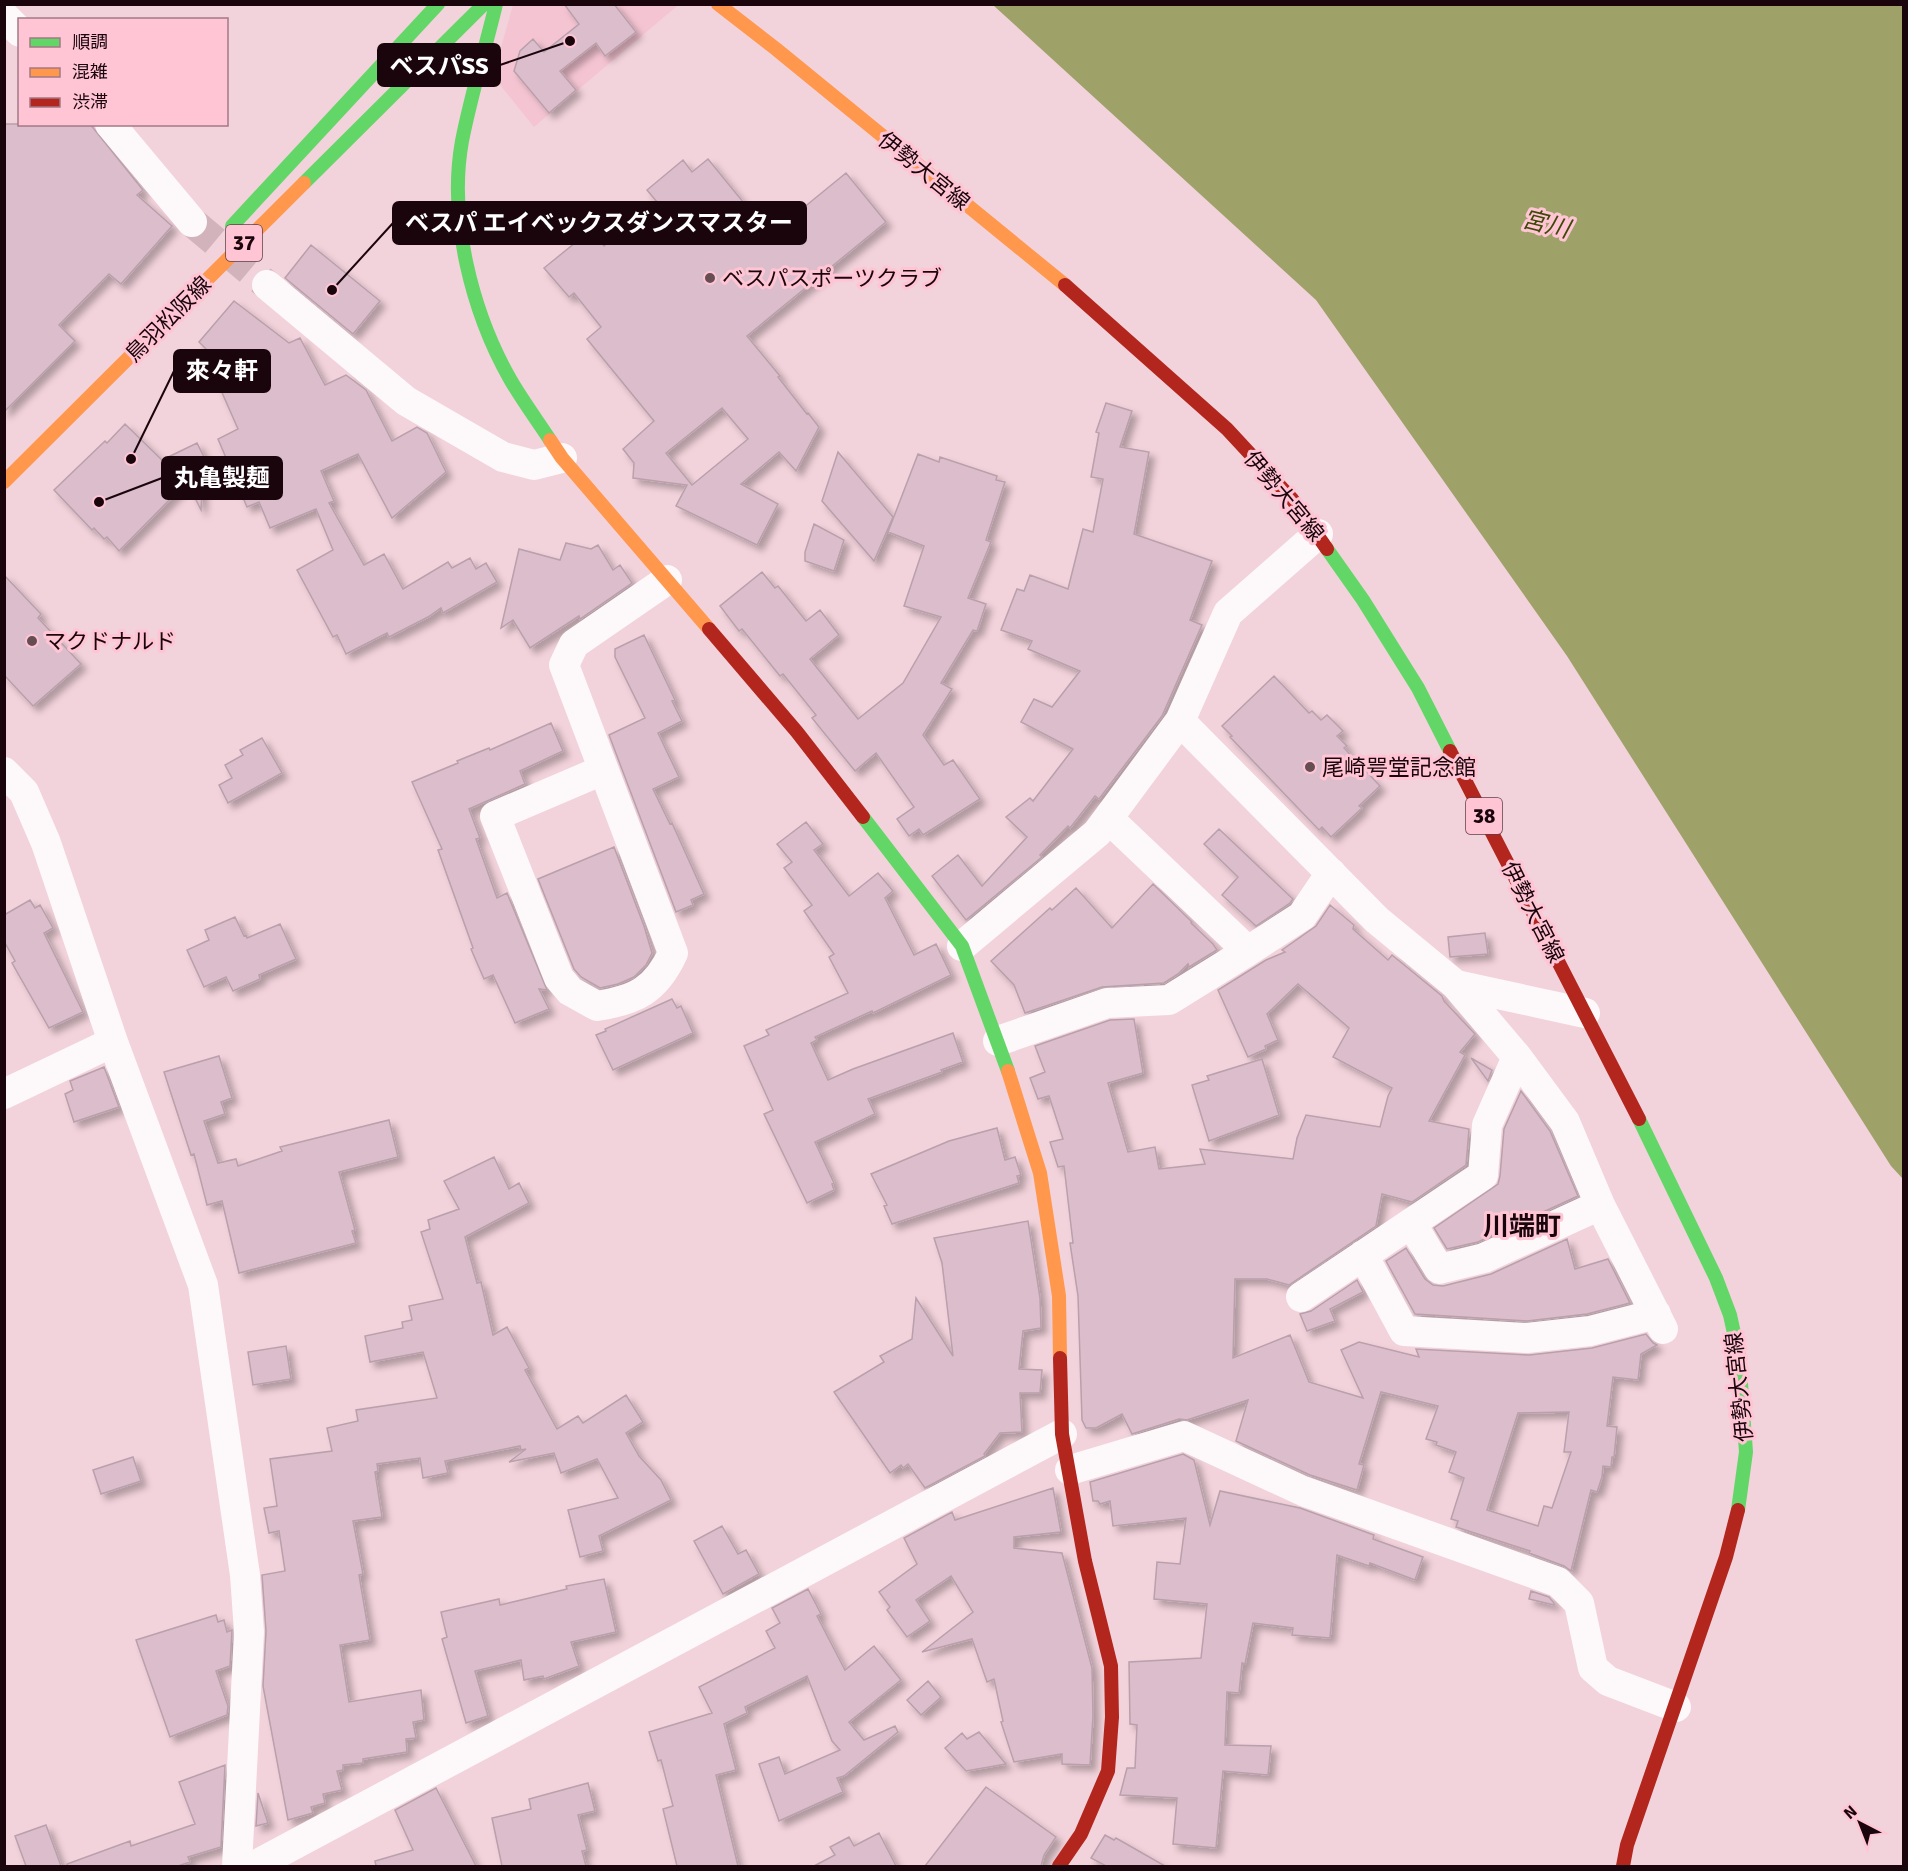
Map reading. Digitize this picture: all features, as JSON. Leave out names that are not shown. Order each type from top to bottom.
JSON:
[{"type":"main road","name":"37","points":[[220,239],[438,4]]},
{"type":"main road","name":"鳥羽松阪線","points":[[4,481],[484,4]]},
{"type":"main road","points":[[496,4],[462,143],[459,193],[460,230],[479,310],[493,344],[510,379],[562,458],[797,732],[962,946],[998,1041],[1040,1173],[1059,1296],[1062,1434],[1085,1562],[1111,1666],[1112,1717],[1108,1771],[1081,1834],[1059,1866]]},
{"type":"main road","name":"伊勢大宮線","points":[[718,4],[1072,291],[1227,429],[1292,500],[1363,600],[1418,688],[1636,1113],[1716,1278],[1730,1315],[1739,1356],[1746,1452],[1739,1504],[1726,1557],[1627,1845],[1623,1866]]},
{"type":"main road","name":"鳥羽松阪線","points":[[4,481],[56,416],[118,348]]},
{"type":"street","points":[[17,4],[4,15],[18,30]]},
{"type":"street","points":[[112,126],[192,222]]},
{"type":"street","points":[[267,285],[406,401],[503,457],[534,465],[562,458]]},
{"type":"street","points":[[962,946],[1097,833],[1180,722],[1228,613],[1318,534]]},
{"type":"street","points":[[603,770],[495,816],[558,978],[570,991],[597,1006],[628,1000],[645,991],[665,970],[673,953],[564,665],[574,644],[667,580]]},
{"type":"street","points":[[1180,722],[1377,920],[1456,985],[1517,1057],[1565,1122],[1600,1205],[1659,1321],[1527,1338],[1404,1331],[1363,1255]]},
{"type":"street","points":[[4,772],[24,792],[46,843],[113,1042],[203,1285],[245,1575],[249,1632],[237,1866]]},
{"type":"street","points":[[1108,818],[1248,951]]},
{"type":"street","points":[[998,1041],[1107,1003],[1169,1000],[1302,916],[1330,873]]},
{"type":"street","points":[[1456,985],[1585,1013]]},
{"type":"street","points":[[4,1094],[113,1042]]},
{"type":"street","points":[[1300,1297],[1483,1175],[1487,1125],[1517,1057]]},
{"type":"street","points":[[1411,1223],[1439,1269],[1484,1258],[1600,1205]]},
{"type":"street","points":[[254,1866],[1062,1434]]},
{"type":"street","points":[[1070,1470],[1184,1436],[1303,1491],[1557,1582],[1579,1603],[1593,1668],[1608,1681],[1676,1707]]},
{"type":"shaded area","points":[[676,4],[677,6],[534,127],[493,76],[513,5]]},
{"type":"water","name":"宮川","points":[[993,5],[1903,5],[1903,1179],[1891,1166],[1567,656],[1316,300]]},
{"type":"building","points":[[564,4],[614,4],[636,32],[605,56],[596,43],[560,71],[576,90],[549,113],[514,71],[520,51],[533,39],[544,52],[579,24]]},
{"type":"building","points":[[4,124],[92,126],[143,190],[137,195],[172,226],[121,284],[109,274],[59,325],[75,341],[4,412]]},
{"type":"building","name":"ベスパスポーツクラブ","points":[[708,159],[770,235],[846,173],[886,222],[747,336],[819,427],[796,471],[779,452],[741,484],[778,504],[757,545],[676,506],[687,485],[633,478],[634,463],[623,449],[654,421],[587,339],[601,327],[574,293],[569,297],[544,268],[591,230],[604,246],[657,202],[647,190],[683,160],[692,172]],"holes":[[[722,408],[748,439],[692,485],[666,453]]]},
{"type":"building","points":[[311,245],[380,301],[353,334],[285,278]]},
{"type":"building","points":[[234,301],[289,343],[300,338],[325,385],[346,375],[366,390],[392,441],[417,427],[427,433],[446,472],[392,518],[358,454],[321,471],[334,501],[329,503],[364,565],[384,554],[403,589],[448,562],[452,568],[470,558],[476,569],[486,563],[497,582],[443,613],[441,608],[389,637],[387,633],[346,654],[337,635],[333,637],[297,570],[333,550],[316,509],[270,528],[259,502],[247,507],[218,439],[238,429],[216,379],[229,372],[199,342]]},
{"type":"building","points":[[1106,403],[1132,411],[1120,447],[1149,452],[1134,534],[1212,561],[1190,620],[1202,625],[1162,716],[1099,799],[1095,796],[1070,828],[1068,826],[1040,855],[1042,857],[966,920],[932,876],[958,855],[982,886],[1027,837],[1006,817],[1030,798],[1033,801],[1073,749],[1021,722],[1034,699],[1052,707],[1080,671],[1028,649],[1032,641],[1001,630],[1017,589],[1024,591],[1030,575],[1068,589],[1083,529],[1093,532],[1103,479],[1091,477],[1099,433],[1096,432]]},
{"type":"building","points":[[125,424],[162,460],[197,443],[204,457],[201,510],[187,482],[119,551],[107,537],[104,539],[94,528],[92,530],[54,490]]},
{"type":"building","points":[[838,452],[893,517],[874,561],[822,501]]},
{"type":"building","points":[[918,454],[939,462],[940,457],[997,476],[996,480],[1005,482],[986,540],[991,542],[968,598],[986,604],[977,631],[973,630],[941,683],[952,689],[923,735],[944,765],[953,760],[980,799],[923,835],[919,829],[909,836],[897,819],[914,807],[876,753],[855,771],[812,718],[816,715],[783,674],[780,676],[742,629],[739,631],[720,606],[762,572],[775,588],[778,586],[806,621],[820,610],[839,635],[810,659],[858,719],[903,683],[941,617],[904,606],[924,546],[888,532]]},
{"type":"building","points":[[814,524],[844,540],[834,571],[805,561],[805,552]]},
{"type":"building","points":[[566,543],[591,549],[598,545],[613,570],[620,565],[632,583],[580,619],[579,616],[530,648],[513,620],[501,628],[519,549],[560,560]]},
{"type":"building","name":"マクドナルド","points":[[4,575],[41,614],[38,618],[81,664],[33,706],[4,675]]},
{"type":"building","points":[[644,635],[675,700],[672,701],[682,721],[658,733],[679,777],[653,789],[670,824],[672,823],[704,894],[691,900],[693,905],[676,912],[609,735],[645,718],[615,657],[615,649]]},
{"type":"building","name":"尾崎咢堂記念館","points":[[1274,676],[1309,713],[1312,711],[1321,720],[1327,715],[1343,731],[1337,736],[1347,746],[1344,748],[1380,786],[1359,806],[1362,808],[1331,837],[1322,827],[1319,830],[1222,726]]},
{"type":"building","points":[[551,723],[563,751],[520,771],[525,784],[469,809],[480,838],[476,839],[497,898],[507,893],[547,990],[539,989],[549,1009],[515,1023],[493,975],[484,979],[471,949],[473,948],[438,850],[442,849],[412,782]]},
{"type":"building","points":[[262,738],[282,773],[228,803],[219,785],[232,778],[225,765],[243,755],[240,750]]},
{"type":"building","points":[[806,822],[823,844],[814,850],[849,896],[878,873],[893,891],[885,898],[914,955],[936,944],[951,975],[873,1013],[872,1011],[815,1037],[817,1040],[811,1043],[828,1080],[953,1033],[963,1062],[868,1099],[875,1114],[815,1142],[834,1183],[832,1184],[834,1190],[807,1203],[764,1114],[773,1110],[744,1046],[769,1035],[766,1030],[848,993],[829,957],[834,954],[804,911],[812,905],[784,868],[792,862],[777,844]]},
{"type":"building","points":[[1219,829],[1293,899],[1256,926],[1222,895],[1238,877],[1204,844]]},
{"type":"building","points":[[614,847],[652,953],[646,965],[634,977],[600,988],[581,977],[574,969],[538,879]]},
{"type":"building","points":[[1153,884],[1217,950],[1189,967],[1188,964],[1164,983],[1102,987],[1025,1013],[1014,985],[991,961],[1076,888],[1112,928]]},
{"type":"building","points":[[30,900],[35,908],[40,905],[53,928],[44,933],[83,1012],[49,1028],[12,963],[15,961],[4,941],[4,915]]},
{"type":"building","points":[[1330,905],[1354,925],[1353,929],[1388,960],[1392,955],[1442,996],[1475,1034],[1460,1052],[1465,1055],[1429,1121],[1469,1129],[1466,1165],[1412,1202],[1382,1194],[1376,1226],[1289,1285],[1267,1279],[1235,1279],[1233,1358],[1290,1335],[1309,1382],[1363,1398],[1341,1350],[1359,1342],[1419,1357],[1416,1349],[1529,1355],[1592,1348],[1646,1334],[1657,1345],[1641,1354],[1638,1380],[1613,1377],[1607,1426],[1617,1427],[1614,1457],[1612,1457],[1611,1467],[1603,1466],[1597,1492],[1591,1490],[1571,1571],[1564,1566],[1529,1553],[1530,1551],[1456,1527],[1458,1521],[1451,1519],[1464,1478],[1449,1472],[1456,1452],[1426,1439],[1438,1406],[1381,1392],[1359,1464],[1364,1465],[1357,1490],[1310,1475],[1236,1441],[1248,1400],[1187,1420],[1179,1419],[1132,1434],[1122,1414],[1096,1428],[1086,1428],[1082,1420],[1078,1296],[1070,1243],[1073,1243],[1064,1166],[1058,1167],[1050,1142],[1063,1139],[1049,1096],[1038,1099],[1030,1078],[1045,1072],[1035,1046],[1110,1020],[1134,1019],[1143,1073],[1108,1083],[1128,1152],[1155,1147],[1159,1169],[1205,1164],[1200,1149],[1293,1159],[1297,1138],[1306,1115],[1380,1127],[1392,1088],[1333,1057],[1349,1028],[1298,984],[1267,1014],[1278,1040],[1265,1046],[1266,1049],[1248,1057],[1218,990],[1266,960],[1285,952],[1282,950],[1316,926]],"holes":[[[1569,1412],[1564,1452],[1571,1452],[1552,1508],[1544,1506],[1538,1526],[1487,1510],[1518,1413]]]},
{"type":"building","points":[[235,917],[247,938],[280,924],[296,959],[259,975],[260,979],[233,991],[226,977],[204,987],[187,950],[209,940],[205,930]]},
{"type":"building","points":[[1485,933],[1488,954],[1450,957],[1448,937]]},
{"type":"building","points":[[672,999],[677,1008],[681,1006],[693,1033],[613,1070],[596,1035]]},
{"type":"building","points":[[219,1056],[232,1098],[221,1102],[225,1114],[204,1121],[218,1163],[236,1159],[238,1166],[282,1151],[280,1147],[389,1120],[398,1157],[339,1172],[355,1230],[352,1231],[356,1243],[239,1273],[222,1201],[207,1205],[194,1154],[191,1155],[164,1072]]},
{"type":"building","points":[[1471,1058],[1492,1070],[1488,1081]]},
{"type":"building","points":[[1262,1059],[1279,1115],[1209,1141],[1192,1085],[1209,1080],[1207,1076]]},
{"type":"building","points":[[104,1067],[119,1107],[74,1122],[65,1094],[73,1090],[70,1081]]},
{"type":"building","points":[[1521,1091],[1550,1131],[1578,1196],[1478,1242],[1447,1249],[1434,1228],[1498,1184],[1504,1129]]},
{"type":"building","points":[[997,1128],[1005,1160],[1015,1157],[1021,1175],[1017,1176],[1019,1183],[892,1224],[884,1206],[887,1205],[871,1174],[949,1141]]},
{"type":"building","points":[[494,1157],[509,1189],[519,1183],[529,1203],[465,1237],[477,1283],[481,1282],[493,1335],[507,1327],[529,1368],[525,1370],[557,1429],[578,1416],[583,1423],[626,1395],[643,1422],[626,1433],[639,1456],[661,1480],[671,1500],[599,1536],[603,1551],[580,1557],[568,1510],[618,1498],[597,1459],[561,1473],[554,1453],[509,1462],[526,1449],[521,1450],[520,1446],[445,1461],[448,1473],[423,1478],[420,1458],[377,1464],[378,1471],[375,1472],[382,1517],[353,1521],[363,1574],[359,1575],[370,1640],[340,1645],[349,1702],[421,1690],[424,1720],[413,1722],[416,1738],[406,1739],[407,1752],[363,1759],[363,1763],[343,1765],[343,1770],[337,1771],[342,1790],[323,1794],[325,1803],[311,1807],[313,1813],[288,1820],[263,1686],[266,1631],[262,1575],[285,1571],[279,1531],[269,1533],[264,1508],[277,1506],[270,1459],[332,1451],[327,1428],[358,1421],[356,1410],[437,1398],[423,1352],[370,1362],[365,1336],[403,1328],[402,1322],[412,1320],[409,1306],[443,1299],[421,1232],[430,1229],[428,1220],[459,1209],[444,1181]]},
{"type":"building","points":[[1028,1221],[1040,1298],[1041,1328],[1023,1331],[1019,1369],[1042,1370],[1040,1393],[1020,1393],[1022,1432],[1000,1433],[984,1454],[985,1456],[925,1488],[908,1464],[903,1468],[901,1465],[890,1473],[834,1392],[884,1362],[880,1356],[912,1339],[916,1298],[953,1356],[942,1263],[934,1238]]},
{"type":"building","points":[[1567,1239],[1575,1269],[1608,1259],[1630,1303],[1587,1314],[1527,1321],[1415,1314],[1386,1261],[1406,1248],[1425,1279],[1433,1285],[1443,1286],[1491,1274]]},
{"type":"building","points":[[1357,1280],[1363,1292],[1330,1309],[1335,1321],[1307,1331],[1300,1314],[1311,1311]]},
{"type":"building","points":[[286,1346],[291,1379],[253,1385],[248,1352]]},
{"type":"building","points":[[1183,1454],[1194,1460],[1210,1525],[1220,1491],[1300,1508],[1374,1535],[1373,1539],[1423,1557],[1415,1580],[1370,1563],[1369,1566],[1337,1555],[1330,1638],[1292,1635],[1293,1628],[1253,1623],[1245,1664],[1242,1663],[1239,1693],[1227,1692],[1225,1745],[1271,1746],[1268,1775],[1223,1771],[1216,1848],[1173,1844],[1177,1798],[1120,1795],[1127,1768],[1135,1768],[1137,1725],[1130,1724],[1129,1662],[1201,1658],[1207,1604],[1154,1599],[1157,1562],[1180,1564],[1186,1518],[1113,1526],[1110,1501],[1100,1504],[1098,1501],[1093,1501],[1090,1482]]},
{"type":"building","points":[[133,1457],[141,1481],[101,1494],[93,1470]]},
{"type":"building","points":[[1053,1488],[1061,1532],[1014,1537],[1014,1548],[1062,1553],[1092,1668],[1093,1716],[1090,1765],[1062,1764],[1062,1754],[1014,1762],[1001,1722],[1003,1721],[994,1679],[987,1682],[972,1639],[922,1652],[973,1612],[951,1576],[916,1600],[930,1621],[907,1637],[887,1610],[890,1607],[879,1592],[917,1564],[904,1538],[952,1512],[955,1520]]},
{"type":"building","points":[[722,1526],[738,1554],[746,1550],[759,1574],[723,1594],[694,1541]]},
{"type":"building","points":[[604,1579],[616,1632],[571,1642],[579,1666],[544,1679],[543,1676],[524,1680],[521,1660],[475,1671],[488,1716],[466,1723],[442,1639],[447,1637],[441,1612],[499,1599],[500,1605],[567,1589],[566,1586]]},
{"type":"building","points":[[808,1589],[821,1614],[817,1616],[845,1670],[874,1646],[901,1680],[849,1722],[864,1740],[895,1726],[898,1732],[844,1776],[837,1778],[843,1792],[779,1821],[759,1764],[779,1757],[785,1774],[840,1750],[832,1741],[807,1676],[745,1707],[747,1713],[724,1724],[736,1770],[716,1775],[738,1866],[677,1866],[663,1809],[673,1806],[661,1760],[658,1761],[649,1732],[712,1713],[699,1687],[775,1648],[766,1631],[780,1623],[772,1608]]},
{"type":"building","points":[[1531,1591],[1549,1597],[1554,1605],[1529,1599]]},
{"type":"building","points":[[216,1615],[218,1622],[224,1620],[227,1632],[232,1630],[230,1666],[216,1671],[228,1706],[227,1715],[170,1737],[136,1640]]},
{"type":"building","points":[[928,1681],[941,1697],[921,1715],[907,1700]]},
{"type":"building","points":[[979,1732],[1006,1764],[966,1771],[945,1748],[962,1733],[967,1739]]},
{"type":"building","points":[[225,1765],[221,1847],[188,1857],[190,1862],[178,1866],[67,1866],[67,1864],[130,1841],[131,1846],[195,1824],[179,1782]]},
{"type":"building","points":[[588,1783],[595,1811],[578,1815],[587,1850],[582,1851],[586,1866],[502,1866],[492,1818],[531,1809],[529,1799]]},
{"type":"building","points":[[986,1787],[1056,1837],[1044,1855],[1041,1866],[925,1866]]},
{"type":"building","points":[[436,1788],[476,1866],[376,1866],[375,1861],[413,1850],[395,1810]]},
{"type":"building","points":[[258,1793],[268,1823],[256,1826]]},
{"type":"building","points":[[46,1825],[61,1866],[26,1866],[15,1836]]},
{"type":"building","points":[[879,1833],[896,1866],[814,1866],[835,1855],[830,1847],[849,1837],[854,1846]]},
{"type":"building","points":[[1105,1835],[1114,1840],[1116,1838],[1165,1866],[1106,1866],[1091,1858]]},
{"type":"tunnel","points":[[192,222],[267,285]]},
{"type":"traffic: fast","points":[[232,226],[438,4]]},
{"type":"traffic: fast","points":[[304,183],[484,4]]},
{"type":"traffic: fast","points":[[496,4],[462,141],[458,171],[461,232],[474,295],[496,353],[550,440]]},
{"type":"traffic: fast","points":[[1327,549],[1363,600],[1418,688],[1450,751]]},
{"type":"traffic: fast","points":[[863,817],[962,946],[1008,1071]]},
{"type":"traffic: fast","points":[[1639,1119],[1716,1278],[1730,1315],[1739,1356],[1746,1452],[1738,1510]]},
{"type":"traffic: slow","points":[[718,4],[1065,285]]},
{"type":"traffic: slow","points":[[4,482],[304,183]]},
{"type":"traffic: slow","points":[[550,440],[562,458],[709,629]]},
{"type":"traffic: slow","points":[[1008,1071],[1040,1173],[1059,1296],[1060,1358]]},
{"type":"traffic: jam","points":[[1065,285],[1227,429],[1292,499],[1327,549]]},
{"type":"traffic: jam","points":[[709,629],[797,732],[863,817]]},
{"type":"traffic: jam","points":[[1450,751],[1639,1119]]},
{"type":"traffic: jam","points":[[1059,1866],[1081,1834],[1108,1771],[1112,1717],[1111,1666],[1085,1561],[1062,1434],[1060,1358]]},
{"type":"traffic: jam","points":[[1623,1866],[1627,1845],[1726,1557],[1738,1510]]},
{"type":"place","name":"ベスパSS","points":[[570,41]]},
{"type":"place","name":"ベスパスポーツクラブ","points":[[710,278]]},
{"type":"place","name":"ベスパ エイベックスダンスマスター","points":[[332,290]]},
{"type":"place","name":"來々軒","points":[[131,459]]},
{"type":"place","name":"丸亀製麺","points":[[99,502]]},
{"type":"place","name":"マクドナルド","points":[[32,641]]},
{"type":"place","name":"尾崎咢堂記念館","points":[[1310,767]]},
{"type":"district","name":"川端町","points":[[1522,1227]]}]
